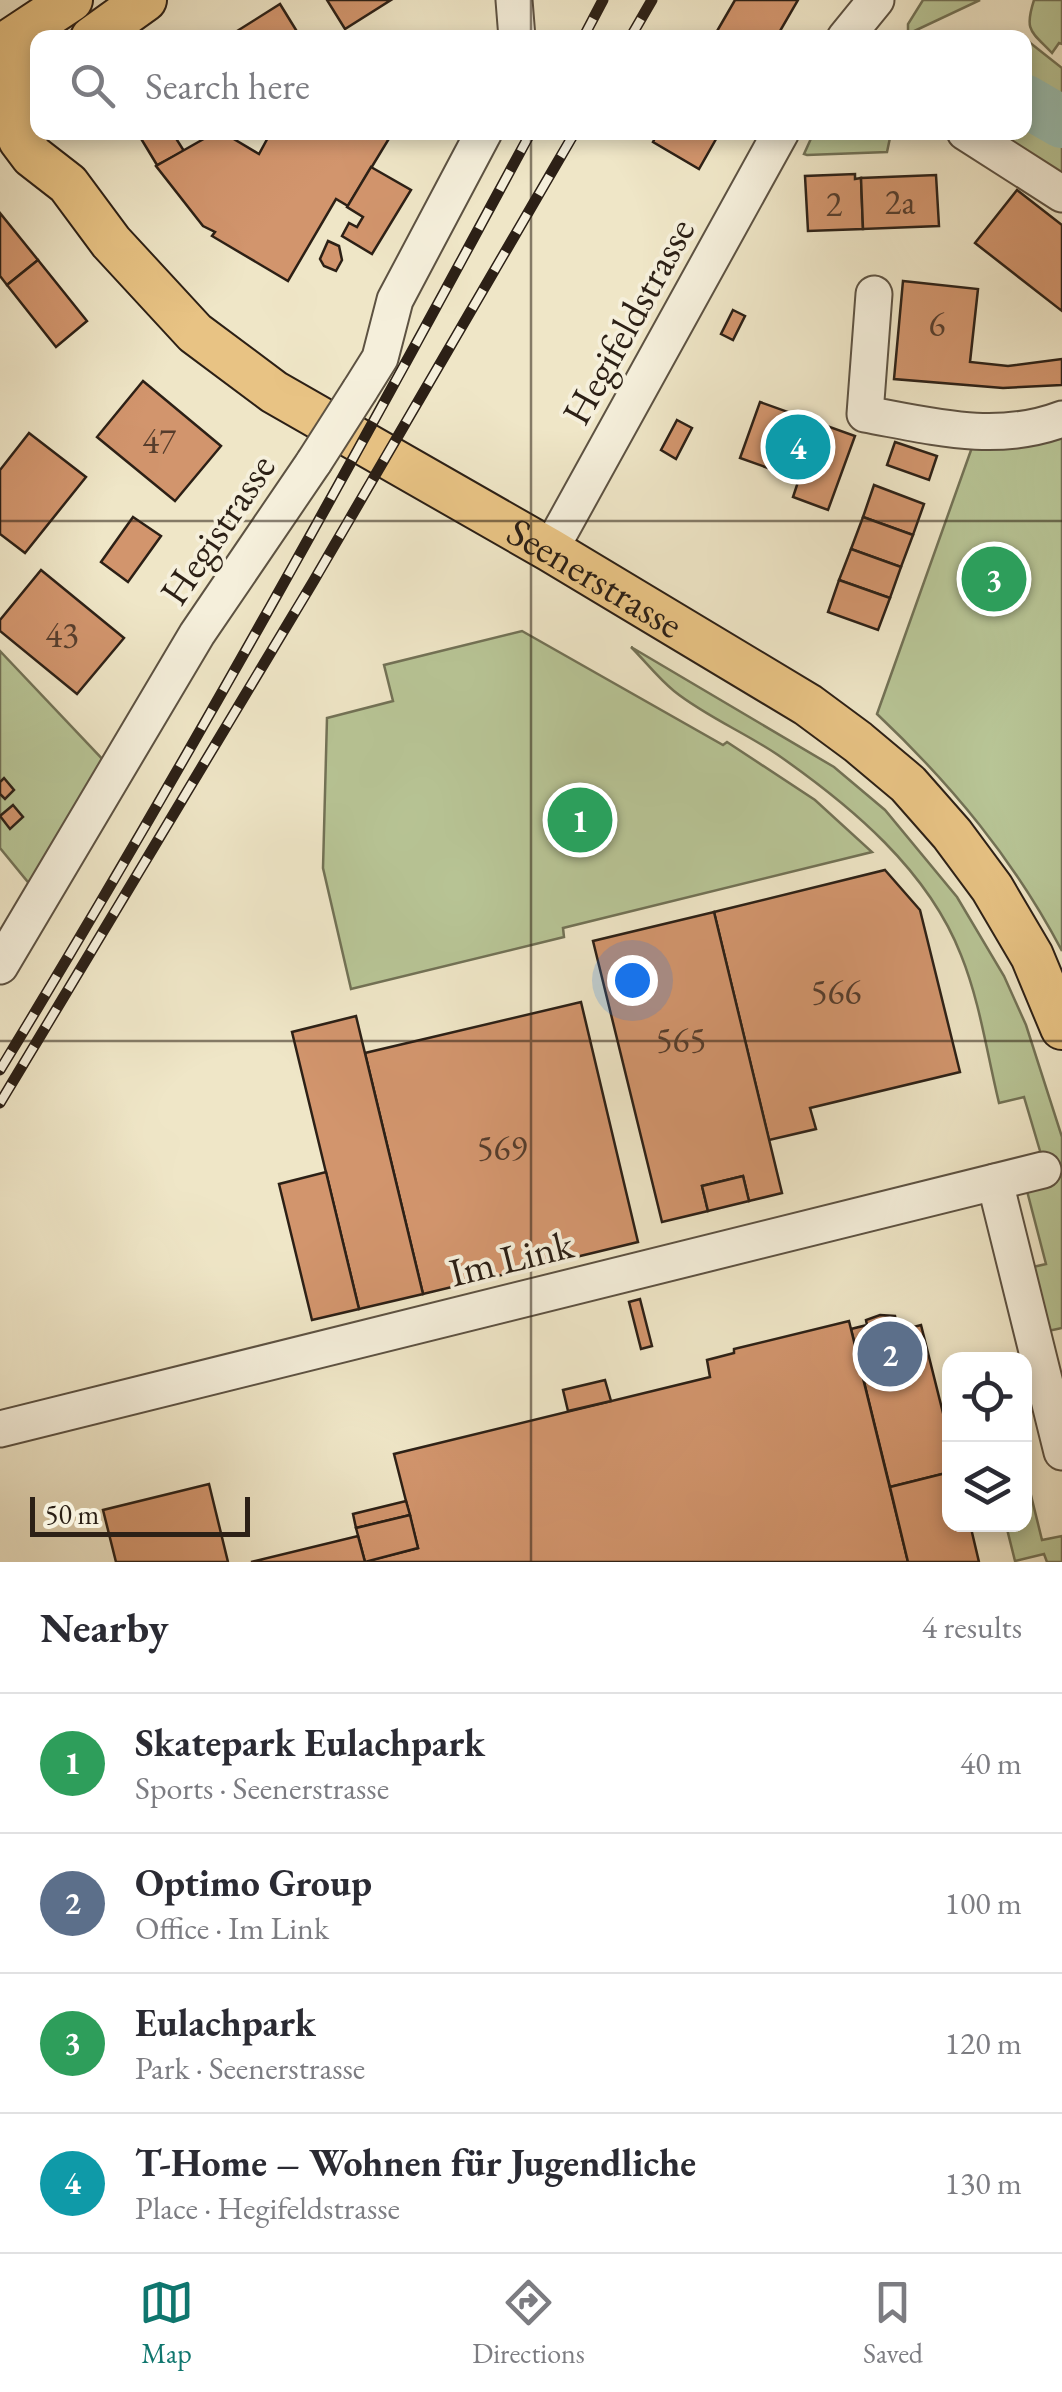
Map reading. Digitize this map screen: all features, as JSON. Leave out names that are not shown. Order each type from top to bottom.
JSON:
[{"type":"main road","points":[[46,30],[71,0]]},
{"type":"main road","points":[[103,30],[145,0]]},
{"type":"main road","points":[[13,71],[30,50]]},
{"type":"main road","name":"Seenerstrasse","points":[[13,71],[20,140],[32,156],[68,184],[123,255],[195,333],[274,392],[550,550],[808,705],[908,784],[992,888],[1032,956],[1062,1028]]},
{"type":"main road","name":"Seenerstrasse","points":[[56,140],[68,184]]},
{"type":"street","points":[[514,0],[516,30]]},
{"type":"street","points":[[851,30],[876,0]]},
{"type":"street","name":"Hegistrasse","points":[[0,966],[197,634],[380,358],[395,300],[480,140]]},
{"type":"street","name":"Hegifeldstrasse","points":[[550,550],[777,140]]},
{"type":"street","points":[[978,140],[1062,194]]},
{"type":"street","points":[[874,294],[864,414],[973,433],[1011,433],[1062,419]]},
{"type":"street","name":"Im Link","points":[[0,1429],[1044,1170]]},
{"type":"street","points":[[995,1182],[1062,1452]]},
{"type":"green space","points":[[923,0],[980,0],[916,30],[908,30]]},
{"type":"green space","points":[[1034,0],[1062,0],[1062,44],[1052,53],[1031,30]]},
{"type":"green space","points":[[1032,44],[1062,68],[1062,174],[1005,140],[1032,140]]},
{"type":"green space","points":[[810,140],[890,140],[887,152],[804,154]]},
{"type":"green space","points":[[1062,430],[1062,951],[980,825],[877,714],[975,439]]},
{"type":"green space","points":[[522,631],[723,745],[727,742],[815,800],[872,852],[563,928],[564,937],[351,989],[323,868],[327,718],[393,701],[384,665]]},
{"type":"green space","points":[[631,647],[834,767],[885,810],[957,897],[1004,976],[1026,1025],[1062,1137],[1062,1328],[1048,1331],[1033,1267],[1046,1264],[1027,1191],[1043,1161],[1024,1097],[999,1103],[968,973],[947,924],[929,895],[884,842],[833,796],[778,755],[686,700]]},
{"type":"green space","points":[[0,651],[107,764],[32,887],[0,848]]},
{"type":"green space","points":[[1032,1499],[1042,1540],[1062,1536],[1062,1562],[1047,1562],[1044,1554],[1015,1561],[1008,1532],[1032,1532]]},
{"type":"building","points":[[327,0],[391,0],[345,29]]},
{"type":"building","points":[[735,0],[798,0],[781,30],[718,30]]},
{"type":"building","points":[[280,4],[296,30],[239,30]]},
{"type":"building","points":[[142,140],[177,140],[184,151],[157,165]]},
{"type":"building","points":[[202,140],[235,140],[259,154],[267,140],[388,140],[348,206],[336,199],[288,281],[212,236],[215,232],[203,226],[156,166]]},
{"type":"building","points":[[654,140],[715,140],[699,169]]},
{"type":"building","points":[[371,167],[411,190],[372,254],[342,236],[349,223],[357,227],[363,217],[347,207]]},
{"type":"building","points":[[855,174],[855,179],[861,178],[863,229],[808,231],[805,176]]},
{"type":"building","points":[[936,175],[939,226],[863,229],[861,178]]},
{"type":"building","points":[[1017,190],[1062,225],[1062,311],[975,243]]},
{"type":"building","points":[[0,213],[38,260],[7,285],[0,276]]},
{"type":"building","points":[[328,241],[339,246],[342,260],[336,271],[324,266],[320,259]]},
{"type":"building","points":[[38,260],[87,321],[56,347],[7,285]]},
{"type":"building","points":[[903,281],[978,289],[970,362],[1008,366],[1062,359],[1062,385],[1003,388],[894,379]]},
{"type":"building","points":[[733,310],[745,316],[733,340],[721,334]]},
{"type":"building","points":[[143,381],[221,446],[175,501],[97,437]]},
{"type":"building","points":[[760,402],[855,436],[828,510],[793,497],[799,479],[740,458]]},
{"type":"building","points":[[677,420],[692,428],[676,459],[661,450]]},
{"type":"building","points":[[29,433],[86,477],[25,553],[0,534],[0,470]]},
{"type":"building","points":[[895,442],[937,456],[929,480],[887,465]]},
{"type":"building","points":[[874,485],[924,504],[913,535],[863,517]]},
{"type":"building","points":[[133,517],[161,536],[128,582],[101,562]]},
{"type":"building","points":[[863,517],[913,535],[901,567],[851,549]]},
{"type":"building","points":[[851,549],[901,567],[890,598],[839,580]]},
{"type":"building","points":[[41,570],[124,638],[77,694],[0,631],[0,620]]},
{"type":"building","points":[[839,580],[890,598],[878,630],[828,612]]},
{"type":"building","points":[[4,778],[14,790],[5,799],[0,794]]},
{"type":"building","points":[[13,805],[23,817],[10,829],[0,816]]},
{"type":"building","points":[[885,870],[920,910],[960,1072],[810,1108],[816,1129],[769,1140],[714,912]]},
{"type":"building","points":[[714,912],[782,1193],[749,1201],[743,1176],[702,1186],[708,1211],[662,1222],[593,941]]},
{"type":"building","points":[[581,1002],[638,1242],[423,1294],[365,1053]]},
{"type":"building","points":[[356,1016],[423,1294],[359,1309],[292,1032]]},
{"type":"building","points":[[326,1172],[359,1309],[312,1320],[279,1184]]},
{"type":"building","points":[[743,1176],[749,1201],[708,1211],[702,1186]]},
{"type":"building","points":[[640,1299],[652,1346],[641,1349],[629,1302]]},
{"type":"building","points":[[880,1315],[895,1316],[898,1331],[921,1325],[942,1409],[942,1474],[890,1487],[851,1329],[867,1325],[866,1320]]},
{"type":"building","points":[[849,1321],[908,1562],[363,1562],[418,1548],[394,1454],[710,1377],[707,1360],[734,1353],[734,1349]]},
{"type":"building","points":[[605,1380],[611,1401],[568,1411],[563,1390]]},
{"type":"building","points":[[942,1474],[942,1532],[972,1532],[979,1562],[908,1562],[890,1487]]},
{"type":"building","points":[[209,1484],[228,1562],[116,1562],[103,1510]]},
{"type":"building","points":[[406,1501],[410,1515],[356,1528],[353,1514]]},
{"type":"building","points":[[410,1515],[418,1548],[365,1562],[356,1528]]},
{"type":"building","points":[[358,1536],[365,1562],[251,1562]]},
{"type":"waterway","points":[[1032,105],[1062,122]]},
{"type":"railway","points":[[587,30],[603,0]]},
{"type":"railway","points":[[635,30],[652,0]]},
{"type":"railway","points":[[0,1070],[272,605],[527,140]]},
{"type":"railway","points":[[0,1103],[313,582],[570,140]]},
{"type":"place","name":"T-Home – Wohnen für Jugendliche","points":[[798,447]]},
{"type":"place","name":"Eulachpark","points":[[994,579]]},
{"type":"place","name":"Skatepark Eulachpark","points":[[580,820]]},
{"type":"place","name":"Optimo Group","points":[[890,1354]]}]
